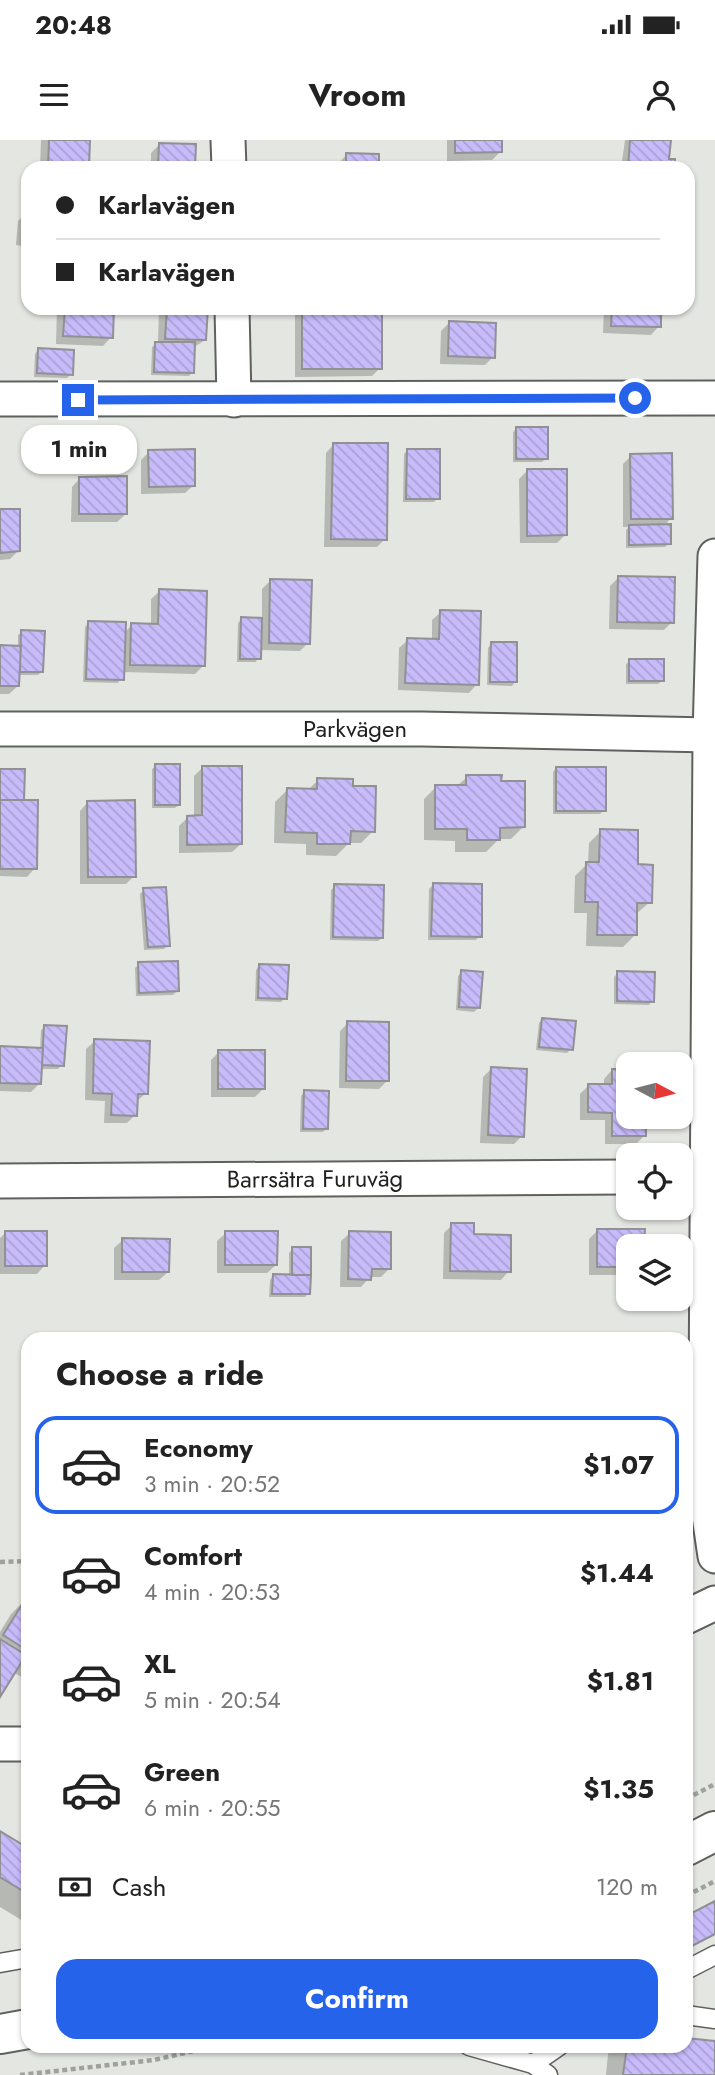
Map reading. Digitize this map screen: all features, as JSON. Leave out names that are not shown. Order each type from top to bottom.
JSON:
[{"type":"main road","points":[[693,1842],[715,1830]]},
{"type":"main road","points":[[0,2034],[21,2030]]},
{"type":"street","points":[[228,140],[229,161]]},
{"type":"street","points":[[232,315],[234,400]]},
{"type":"street","points":[[0,399],[715,398]]},
{"type":"street","points":[[715,556],[694,1177],[696,1399],[715,1556]]},
{"type":"street","name":"Parkvägen","points":[[0,729],[422,729],[710,734]]},
{"type":"street","name":"Barrsätra Furuväg","points":[[0,1181],[616,1177]]},
{"type":"street","points":[[693,1614],[715,1603]]},
{"type":"street","points":[[0,1744],[21,1744]]},
{"type":"lane","points":[[693,1966],[715,1955]]},
{"type":"lane","points":[[0,1963],[21,1959]]},
{"type":"lane","points":[[693,2016],[715,2019]]},
{"type":"lane","points":[[491,2053],[540,2069],[553,2053]]},
{"type":"path","points":[[0,1562],[21,1561]]},
{"type":"path","points":[[693,1795],[715,1784]]},
{"type":"path","points":[[693,1892],[715,1881]]},
{"type":"path","points":[[20,2075],[154,2060],[185,2053]]},
{"type":"building","points":[[49,140],[90,140],[89,161],[48,161]]},
{"type":"building","points":[[455,140],[502,140],[502,152],[455,153]]},
{"type":"building","points":[[630,140],[671,140],[669,159],[675,161],[628,161]]},
{"type":"building","points":[[159,143],[196,144],[195,161],[158,161]]},
{"type":"building","points":[[346,153],[379,154],[379,161],[346,161]]},
{"type":"building","points":[[64,315],[114,315],[113,338],[63,336]]},
{"type":"building","points":[[167,315],[208,315],[206,340],[165,339]]},
{"type":"building","points":[[302,315],[382,315],[382,369],[302,369]]},
{"type":"building","points":[[612,315],[661,315],[661,327],[611,326]]},
{"type":"building","points":[[449,321],[496,323],[495,358],[448,356]]},
{"type":"building","points":[[155,342],[195,342],[194,373],[154,372]]},
{"type":"building","points":[[38,348],[74,350],[73,375],[37,373]]},
{"type":"building","points":[[516,427],[548,427],[548,459],[516,459]]},
{"type":"building","points":[[333,443],[388,443],[387,540],[331,539]]},
{"type":"building","points":[[195,449],[195,486],[149,487],[148,450]]},
{"type":"building","points":[[407,449],[440,449],[440,499],[406,499]]},
{"type":"building","points":[[672,453],[673,519],[631,519],[630,454]]},
{"type":"building","points":[[527,469],[567,469],[567,535],[527,536]]},
{"type":"building","points":[[127,476],[127,514],[79,514],[79,477]]},
{"type":"building","points":[[0,509],[20,509],[20,551],[0,553]]},
{"type":"building","points":[[671,524],[671,544],[629,545],[629,525]]},
{"type":"building","points":[[618,576],[675,577],[674,623],[617,622]]},
{"type":"building","points":[[270,579],[312,580],[310,644],[269,643]]},
{"type":"building","points":[[159,589],[207,591],[205,666],[130,665],[131,623],[158,624]]},
{"type":"building","points":[[440,610],[481,611],[479,685],[405,683],[407,638],[439,639]]},
{"type":"building","points":[[241,617],[262,618],[261,659],[240,659]]},
{"type":"building","points":[[88,621],[126,622],[124,680],[86,679]]},
{"type":"building","points":[[21,630],[45,631],[43,672],[20,672]]},
{"type":"building","points":[[491,642],[517,642],[517,682],[490,682]]},
{"type":"building","points":[[0,645],[21,646],[19,686],[0,686]]},
{"type":"building","points":[[629,659],[664,659],[664,681],[629,681]]},
{"type":"building","points":[[155,764],[180,764],[180,805],[155,805]]},
{"type":"building","points":[[202,766],[242,766],[242,844],[187,845],[187,816],[202,815]]},
{"type":"building","points":[[556,767],[606,767],[606,811],[556,811]]},
{"type":"building","points":[[0,769],[25,769],[24,800],[0,800]]},
{"type":"building","points":[[466,775],[502,775],[501,781],[525,781],[525,827],[500,828],[500,840],[467,840],[467,829],[435,829],[435,785],[466,785]]},
{"type":"building","points":[[317,778],[353,779],[353,786],[376,786],[375,832],[351,831],[350,844],[317,844],[317,833],[285,832],[287,788],[317,789]]},
{"type":"building","points":[[0,800],[38,800],[37,869],[0,869]]},
{"type":"building","points":[[135,800],[136,877],[88,877],[87,801]]},
{"type":"building","points":[[600,829],[638,830],[638,864],[653,865],[652,903],[637,903],[637,935],[597,935],[598,902],[585,902],[586,862],[599,862]]},
{"type":"building","points":[[433,883],[482,884],[482,937],[431,936]]},
{"type":"building","points":[[334,884],[384,885],[383,938],[333,937]]},
{"type":"building","points":[[166,887],[170,946],[148,947],[143,888]]},
{"type":"building","points":[[178,961],[179,991],[139,993],[138,962]]},
{"type":"building","points":[[259,964],[289,965],[287,999],[258,998]]},
{"type":"building","points":[[461,970],[483,972],[480,1008],[459,1007]]},
{"type":"building","points":[[617,971],[655,972],[654,1002],[617,1001]]},
{"type":"building","points":[[542,1018],[576,1021],[573,1050],[539,1047]]},
{"type":"building","points":[[347,1021],[389,1022],[389,1081],[346,1081]]},
{"type":"building","points":[[44,1025],[67,1026],[64,1066],[42,1065]]},
{"type":"building","points":[[94,1039],[150,1041],[148,1094],[138,1094],[137,1116],[111,1115],[112,1094],[93,1093]]},
{"type":"building","points":[[0,1046],[43,1048],[41,1084],[0,1083]]},
{"type":"building","points":[[218,1050],[265,1050],[265,1089],[218,1089]]},
{"type":"building","points":[[491,1067],[527,1069],[524,1137],[488,1135]]},
{"type":"building","points":[[612,1069],[616,1069],[616,1129],[646,1129],[646,1136],[612,1136],[612,1113],[588,1112],[588,1084],[612,1084]]},
{"type":"building","points":[[304,1090],[329,1091],[328,1129],[303,1129]]},
{"type":"building","points":[[451,1223],[474,1223],[474,1234],[511,1235],[511,1272],[450,1271]]},
{"type":"building","points":[[597,1229],[645,1229],[645,1234],[616,1234],[616,1267],[597,1267]]},
{"type":"building","points":[[5,1231],[47,1231],[47,1266],[5,1266]]},
{"type":"building","points":[[225,1231],[278,1231],[277,1265],[225,1265]]},
{"type":"building","points":[[349,1231],[391,1232],[391,1269],[372,1269],[371,1280],[348,1279]]},
{"type":"building","points":[[122,1238],[170,1239],[169,1272],[122,1272]]},
{"type":"building","points":[[292,1247],[311,1247],[311,1275],[292,1275]]},
{"type":"building","points":[[273,1274],[311,1275],[310,1294],[272,1294]]},
{"type":"building","points":[[21,1606],[21,1647],[3,1635]]},
{"type":"building","points":[[0,1639],[21,1652],[21,1663],[0,1697]]},
{"type":"building","points":[[0,1831],[21,1844],[21,1890],[0,1877]]},
{"type":"building","points":[[715,1901],[715,1934],[693,1945],[693,1912]]},
{"type":"building","points":[[693,2039],[715,2041],[715,2075],[623,2075],[626,2053],[693,2053]]},
{"type":"route","points":[[78,400],[635,398]]}]
